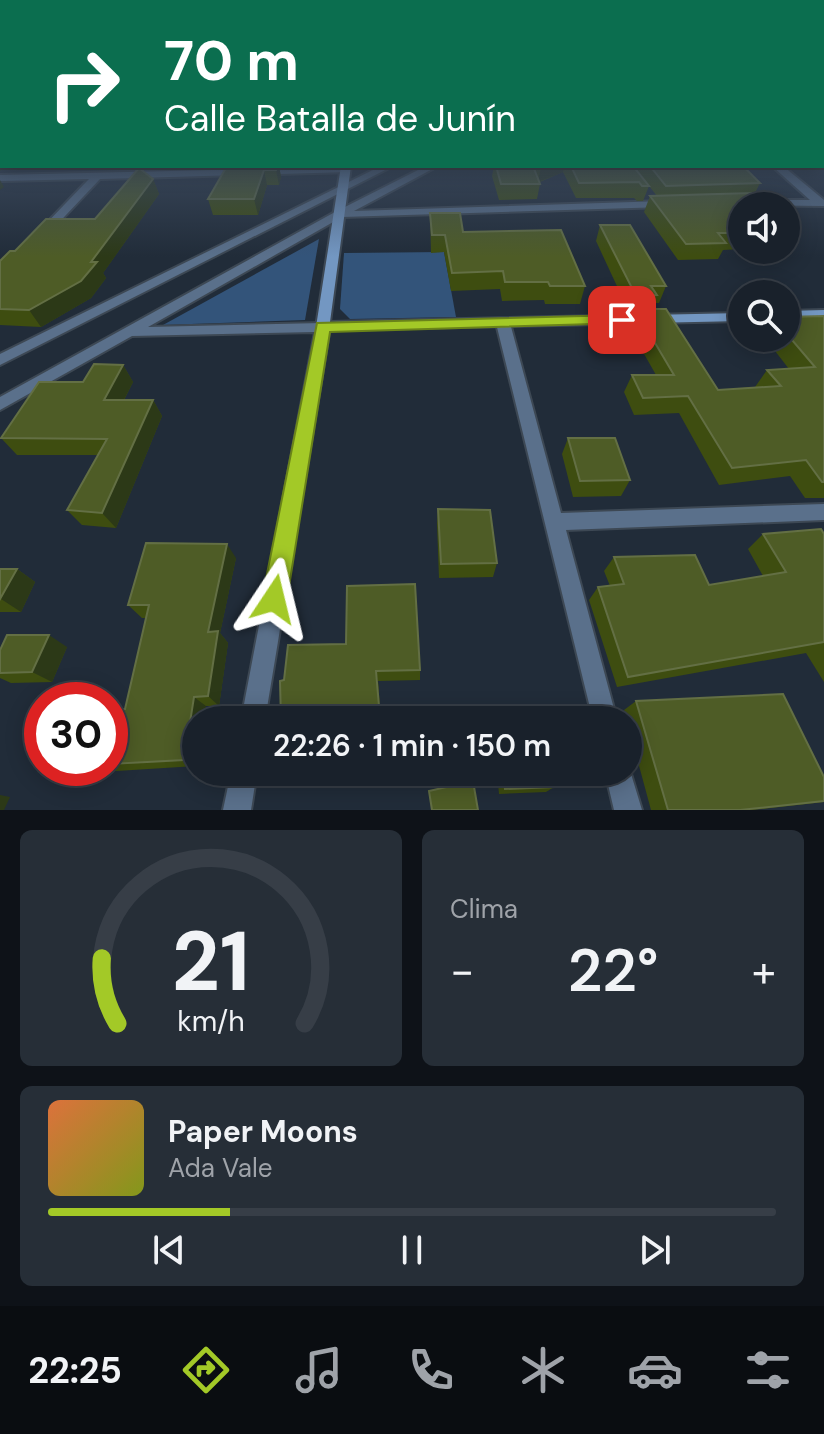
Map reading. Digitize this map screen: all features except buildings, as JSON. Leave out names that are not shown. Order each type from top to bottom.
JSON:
[{"type":"main road","points":[[344,181],[323,327],[728,317]]},
{"type":"main road","points":[[800,315],[824,314]]},
{"type":"street","points":[[33,244],[93,181]]},
{"type":"street","points":[[0,360],[358,181]]},
{"type":"street","points":[[0,404],[404,181]]},
{"type":"street","points":[[795,181],[822,204]]},
{"type":"street","points":[[645,192],[654,204]]},
{"type":"street","points":[[339,214],[684,204]]},
{"type":"street","points":[[800,204],[822,204]]},
{"type":"street","points":[[503,323],[601,706]]},
{"type":"street","points":[[131,332],[323,327],[255,706]]},
{"type":"street","points":[[24,408],[39,383]]},
{"type":"street","points":[[554,522],[824,512]]},
{"type":"street","points":[[237,810],[241,786]]},
{"type":"street","points":[[622,786],[628,810]]},
{"type":"shaded area","points":[[319,239],[305,320],[163,325]]},
{"type":"shaded area","points":[[444,252],[456,317],[350,319],[340,309],[344,253]]},
{"type":"route","points":[[274,599],[323,327],[622,320]]}]
